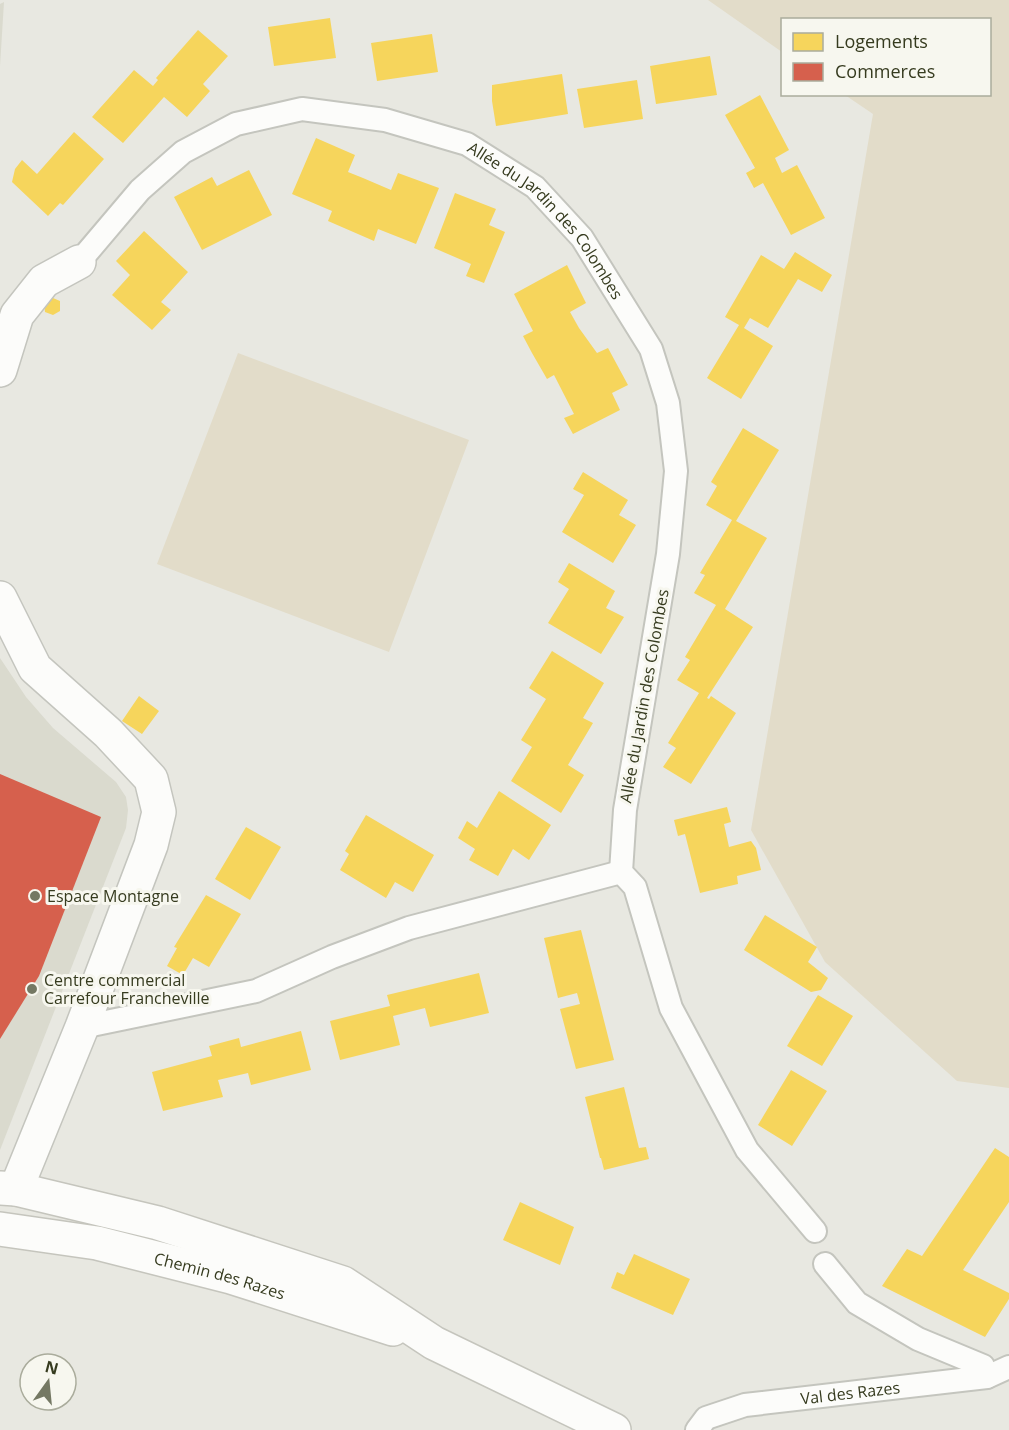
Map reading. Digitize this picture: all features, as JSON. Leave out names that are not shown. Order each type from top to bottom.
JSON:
[{"type":"street","name":"Allée du Jardin des Colombes","points":[[0,370],[17,315],[44,281],[79,262]]},
{"type":"street","points":[[0,598],[35,668],[108,733],[151,779],[159,812],[151,845],[82,1027],[5,1190]]},
{"type":"street","name":"Chemin des Razes","points":[[5,1190],[158,1223],[343,1283],[434,1343]]},
{"type":"street","name":"Chemin des Razes","points":[[0,1229],[97,1243],[231,1276],[434,1343],[614,1430]]},
{"type":"lane","name":"Allée du Jardin des Colombes","points":[[79,262],[140,190],[183,152],[236,124],[302,109],[385,120],[467,144],[535,187],[582,238],[651,349],[668,403],[676,471],[668,554],[625,810],[621,872]]},
{"type":"lane","points":[[82,1027],[256,991],[332,957],[409,927],[621,872],[635,887],[671,1008],[747,1150],[815,1231]]},
{"type":"lane","points":[[825,1264],[857,1303],[918,1339],[983,1366],[987,1377]]},
{"type":"lane","name":"Val des Razes","points":[[698,1430],[706,1418],[745,1405],[987,1377],[1009,1367]]},
{"type":"shaded area","points":[[708,0],[1009,0],[1009,1088],[957,1081],[825,962],[751,830],[873,114],[846,96],[991,96],[991,18],[781,18],[781,51]]},
{"type":"shaded area","points":[[4,2],[0,66],[0,4]]},
{"type":"shaded area","points":[[238,353],[469,440],[389,652],[157,564]]},
{"type":"shaded area","name":"Centre commercial Carrefour Francheville","points":[[0,658],[26,697],[53,728],[116,782],[126,797],[128,810],[126,828],[0,1150]]},
{"type":"building: Logements","points":[[330,18],[336,58],[274,66],[268,27]]},
{"type":"building: Logements","points":[[198,30],[228,56],[203,84],[210,91],[187,117],[164,97],[123,143],[92,117],[134,70],[153,86],[158,80],[156,78]]},
{"type":"building: Logements","points":[[432,34],[438,72],[377,81],[371,43]]},
{"type":"building: Logements","points":[[710,56],[717,95],[656,104],[650,66]]},
{"type":"building: Logements","points":[[562,74],[568,114],[496,126],[492,85]]},
{"type":"building: Logements","points":[[637,80],[643,119],[584,128],[577,89]]},
{"type":"building: Logements","points":[[760,95],[789,150],[775,158],[782,173],[797,165],[825,218],[791,235],[763,183],[754,188],[746,173],[755,168],[725,115]]},
{"type":"building: Logements","points":[[74,132],[104,159],[63,205],[60,203],[48,216],[12,182],[15,169],[22,160],[37,174]]},
{"type":"building: Logements","points":[[316,138],[355,155],[348,172],[391,190],[398,173],[439,188],[416,244],[378,229],[374,241],[328,221],[332,211],[292,194]]},
{"type":"building: Logements","points":[[249,170],[272,215],[202,250],[174,197],[212,177],[217,186]]},
{"type":"building: Logements","points":[[455,193],[496,209],[489,225],[505,232],[484,283],[466,276],[471,264],[434,248]]},
{"type":"building: Logements","points":[[144,231],[188,272],[161,302],[171,310],[152,330],[112,295],[130,275],[116,261]]},
{"type":"building: Logements","points":[[795,252],[832,275],[822,292],[798,279],[768,328],[750,318],[744,328],[773,346],[741,399],[707,378],[739,325],[725,317],[761,255],[784,269]]},
{"type":"building: Logements","points":[[567,265],[586,303],[570,312],[597,353],[608,348],[628,385],[612,393],[620,410],[573,434],[564,418],[574,414],[554,375],[547,379],[523,336],[533,331],[514,294]]},
{"type":"building: Logements","points":[[53,298],[60,301],[60,311],[53,315],[45,312],[44,303]]},
{"type":"building: Logements","points":[[743,428],[779,450],[736,521],[767,538],[725,609],[753,627],[707,698],[711,696],[736,713],[691,784],[663,767],[676,748],[668,743],[699,693],[677,680],[690,660],[685,657],[716,605],[694,593],[705,575],[700,573],[732,520],[706,505],[717,486],[711,482]]},
{"type":"building: Logements","points":[[583,472],[628,500],[619,515],[636,525],[613,563],[562,532],[584,495],[573,489]]},
{"type":"building: Logements","points":[[569,563],[615,591],[606,608],[624,617],[601,654],[548,623],[569,589],[558,582]]},
{"type":"building: Logements","points":[[552,651],[604,683],[583,718],[593,723],[568,765],[584,775],[561,813],[511,781],[532,747],[521,740],[546,699],[529,688]]},
{"type":"building: Logements","points":[[139,696],[159,711],[142,734],[122,721]]},
{"type":"building: Logements","points":[[499,791],[551,825],[529,860],[513,849],[498,876],[469,860],[475,849],[458,838],[467,821],[477,828]]},
{"type":"building: Logements","points":[[727,807],[731,822],[724,824],[729,847],[751,841],[756,848],[761,870],[737,876],[738,884],[700,893],[685,834],[678,836],[674,820]]},
{"type":"building: Logements","points":[[366,815],[434,855],[413,892],[395,882],[386,898],[340,870],[349,854],[345,851]]},
{"type":"building: Logements","points":[[246,827],[281,847],[250,900],[215,879]]},
{"type":"building: Logements","points":[[206,895],[241,914],[209,967],[193,958],[183,975],[167,966],[177,948],[174,947]]},
{"type":"building: Logements","points":[[765,915],[817,947],[808,962],[828,978],[821,990],[811,992],[744,950]]},
{"type":"building: Logements","points":[[581,930],[614,1060],[576,1069],[560,1009],[580,1004],[577,993],[558,998],[544,938]]},
{"type":"building: Logements","points":[[479,973],[489,1013],[430,1027],[425,1008],[393,1016],[400,1045],[340,1060],[330,1021],[390,1006],[387,995]]},
{"type":"building: Logements","points":[[818,995],[853,1016],[822,1066],[787,1046]]},
{"type":"building: Logements","points":[[301,1031],[311,1070],[251,1085],[248,1073],[218,1080],[223,1097],[163,1111],[152,1072],[212,1056],[209,1046],[239,1038],[241,1047]]},
{"type":"building: Logements","points":[[791,1070],[827,1091],[792,1146],[758,1125]]},
{"type":"building: Logements","points":[[624,1087],[639,1148],[646,1147],[649,1159],[604,1170],[585,1097]]},
{"type":"building: Logements","points":[[995,1148],[1009,1157],[1009,1202],[963,1270],[1009,1293],[1009,1299],[985,1337],[882,1286],[907,1249],[922,1256]]},
{"type":"building: Logements","points":[[520,1202],[574,1227],[560,1265],[503,1240]]},
{"type":"building: Logements","points":[[634,1254],[690,1279],[673,1315],[611,1288],[617,1272],[624,1275]]},
{"type":"building: Commerces","name":"Espace Montagne","points":[[0,774],[101,817],[39,976],[0,1039]]},
{"type":"place","name":"Espace Montagne","points":[[35,896]]},
{"type":"place","name":"Centre commercial Carrefour Francheville","points":[[32,989]]}]
